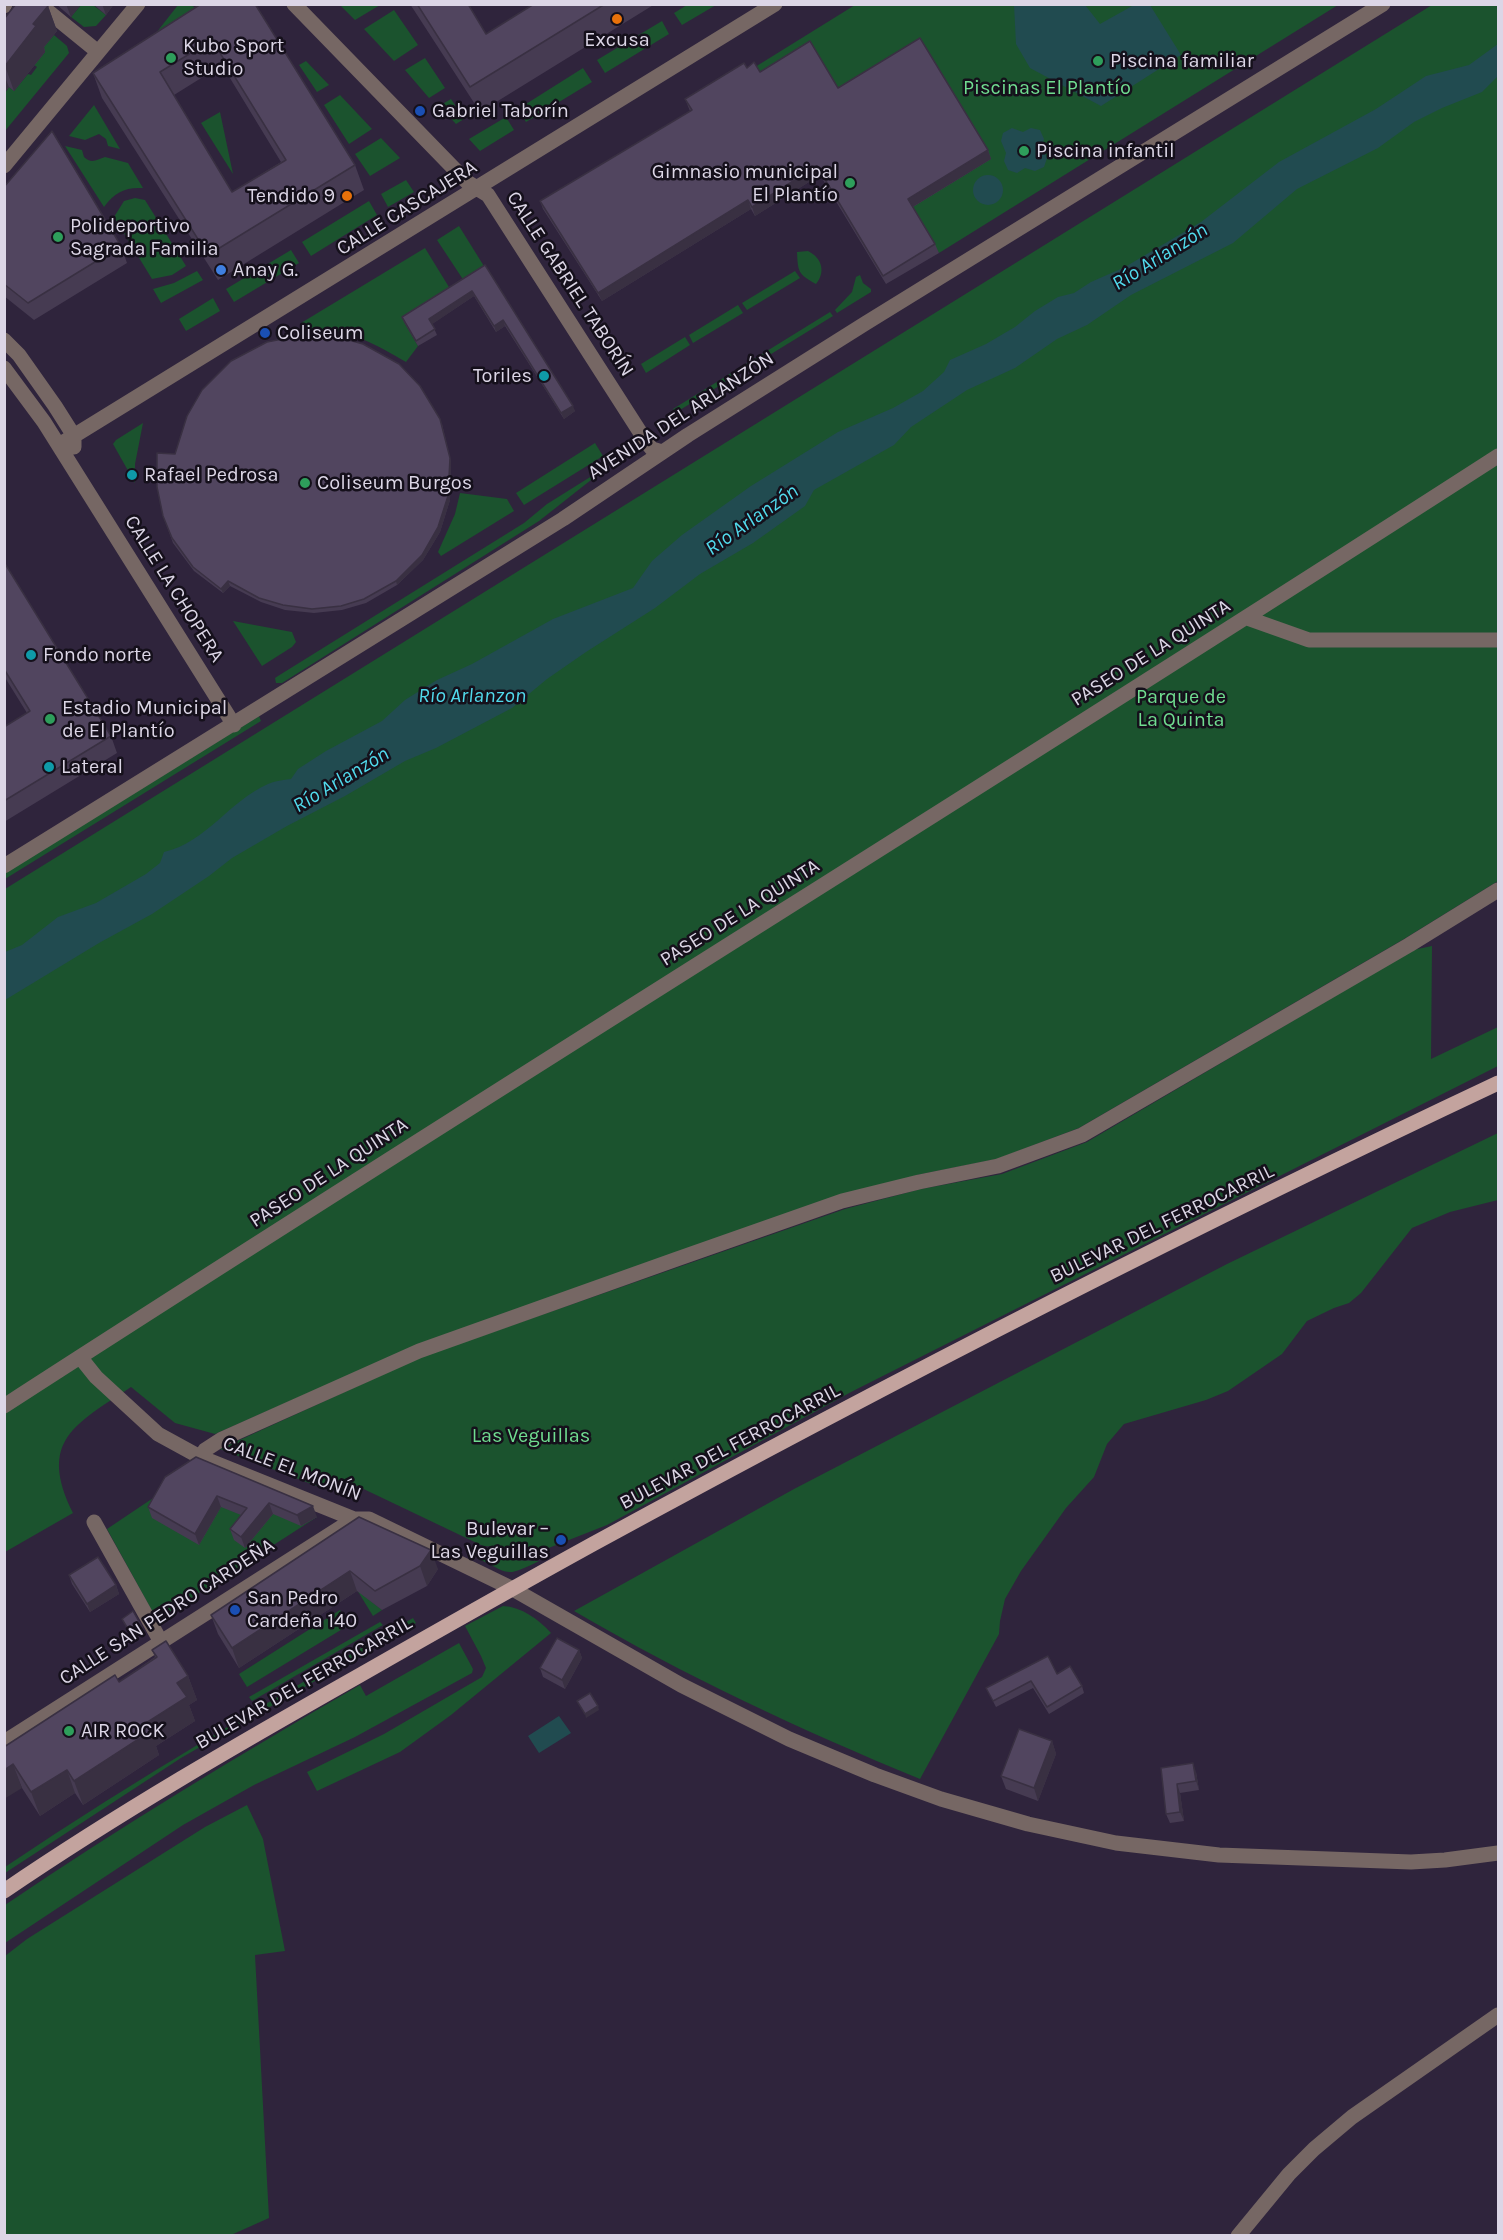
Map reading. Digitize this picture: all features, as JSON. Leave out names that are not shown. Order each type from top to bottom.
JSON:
[{"type":"main road","name":"BULEVAR DEL FERROCARRIL","points":[[4,1891],[213,1758],[511,1588],[768,1449],[1109,1273],[1498,1083]]},
{"type":"street","points":[[39,4],[98,52]]},
{"type":"street","points":[[4,166],[138,4]]},
{"type":"street","name":"CALLE GABRIEL TABORÍN","points":[[294,4],[467,182],[488,195],[647,443],[652,449],[662,452]]},
{"type":"street","name":"AVENIDA DEL ARLANZÓN","points":[[4,866],[563,519],[688,435],[1081,189],[1383,4]]},
{"type":"street","name":"CALLE CASCAJERA","points":[[59,445],[774,5]]},
{"type":"street","name":"CALLE LA CHOPERA","points":[[4,340],[19,355],[39,382],[74,436],[74,459],[78,475]]},
{"type":"street","points":[[4,345],[10,361],[5,371]]},
{"type":"street","name":"CALLE LA CHOPERA","points":[[5,371],[40,415],[234,725]]},
{"type":"street","points":[[563,519],[580,502],[640,460],[647,443],[665,444],[688,435]]},
{"type":"street","name":"PASEO DE LA QUINTA","points":[[4,1406],[441,1126],[1247,618],[1498,456]]},
{"type":"street","points":[[1247,618],[1309,640],[1498,640]]},
{"type":"street","points":[[200,1456],[222,1439],[419,1351],[842,1202],[919,1182],[998,1166],[1082,1134],[1409,945],[1498,890]]},
{"type":"street","name":"CALLE EL MONÍN","points":[[80,1357],[96,1377],[158,1434],[200,1456],[354,1519],[369,1519],[511,1588],[681,1685],[789,1739],[875,1775],[941,1799],[1028,1824],[1116,1843],[1219,1855],[1401,1862],[1476,1856]]},
{"type":"street","name":"CALLE SAN PEDRO CARDEÑA","points":[[4,1742],[354,1519]]},
{"type":"street","points":[[94,1522],[161,1642]]},
{"type":"street","points":[[1476,1856],[1498,1853]]},
{"type":"street","points":[[1476,1856],[1498,1859]]},
{"type":"street","points":[[1238,2235],[1289,2174],[1314,2149],[1352,2117],[1498,2015]]},
{"type":"green space","points":[[81,5],[93,5],[106,15],[96,26],[84,27],[71,17]]},
{"type":"green space","points":[[178,5],[191,5],[207,15],[138,56]]},
{"type":"green space","points":[[340,5],[380,5],[355,20]]},
{"type":"green space","points":[[687,5],[716,5],[682,25],[674,13]]},
{"type":"green space","name":"Piscinas El Plantío","points":[[855,5],[1338,5],[939,253],[841,96],[763,81],[747,72]]},
{"type":"green space","name":"Parque de La Quinta","points":[[1432,5],[1498,5],[1498,881],[1404,939],[1079,1128],[997,1159],[917,1175],[416,1346],[215,1434],[175,1423],[131,1387],[79,1424],[68,1436],[61,1451],[59,1468],[63,1488],[73,1513],[5,1552],[5,889]]},
{"type":"green space","points":[[394,10],[418,45],[394,61],[364,29]]},
{"type":"green space","points":[[662,21],[669,34],[605,73],[597,60]]},
{"type":"green space","points":[[54,35],[67,46],[69,53],[5,131],[5,93],[9,87],[14,91],[28,74],[31,75],[37,67],[34,65],[45,52],[42,49]]},
{"type":"green space","points":[[425,58],[445,88],[429,98],[405,70]]},
{"type":"green space","points":[[306,61],[329,85],[317,92],[299,65]]},
{"type":"green space","points":[[583,68],[592,82],[526,122],[518,109]]},
{"type":"green space","points":[[340,95],[372,129],[349,144],[324,105]]},
{"type":"green space","points":[[451,99],[464,119],[456,124],[439,106]]},
{"type":"green space","points":[[94,105],[120,149],[108,146],[106,139],[99,134],[85,140],[69,136]]},
{"type":"green space","points":[[220,112],[233,174],[201,123]]},
{"type":"green space","points":[[506,117],[514,130],[480,151],[469,139]]},
{"type":"green space","points":[[381,138],[400,158],[370,176],[355,154]]},
{"type":"green space","points":[[65,146],[82,150],[84,157],[89,160],[94,161],[105,157],[128,163],[143,188],[131,188],[121,192],[104,207]]},
{"type":"green space","points":[[406,180],[414,192],[388,207],[381,194]]},
{"type":"green space","points":[[135,198],[145,200],[186,266],[172,275],[152,279],[114,217],[124,201]]},
{"type":"green space","points":[[369,201],[377,215],[311,256],[302,242]]},
{"type":"green space","points":[[459,226],[487,271],[466,284],[437,240]]},
{"type":"green space","points":[[425,248],[452,292],[404,322],[418,346],[406,362],[369,342],[345,333],[303,331],[301,323]]},
{"type":"green space","points":[[291,250],[299,263],[234,302],[226,289]]},
{"type":"green space","points":[[808,251],[817,257],[822,270],[816,284],[802,275],[799,268],[797,252]]},
{"type":"green space","points":[[197,271],[203,280],[161,303],[153,289],[174,283]]},
{"type":"green space","points":[[795,271],[800,278],[747,310],[742,303]]},
{"type":"green space","points":[[860,275],[863,283],[871,289],[871,292],[837,313],[835,310],[852,292],[856,277]]},
{"type":"green space","points":[[213,298],[220,311],[186,331],[179,319]]},
{"type":"green space","points":[[738,305],[743,313],[693,343],[689,335]]},
{"type":"green space","points":[[830,312],[833,316],[675,413],[673,409]]},
{"type":"green space","points":[[685,337],[690,345],[646,373],[641,364]]},
{"type":"green space","points":[[143,423],[135,464],[135,483],[113,444]]},
{"type":"green space","points":[[595,443],[603,456],[524,505],[516,493]]},
{"type":"green space","points":[[605,469],[539,521],[282,683],[276,683],[275,678],[278,676],[524,523],[547,504]]},
{"type":"green space","points":[[460,493],[507,499],[514,511],[441,556],[438,552],[455,514]]},
{"type":"green space","points":[[233,621],[292,632],[296,642],[262,666]]},
{"type":"green space","points":[[259,716],[261,721],[5,879],[5,873]]},
{"type":"green space","name":"Las Veguillas","points":[[1432,946],[1431,1059],[1498,1027],[1498,1066],[853,1391],[607,1525],[546,1549],[483,1546],[351,1483],[322,1488],[220,1449],[421,1357],[845,1209],[921,1189],[1002,1174],[1087,1142],[1413,950]]},
{"type":"green space","points":[[1498,1133],[1498,1200],[1450,1212],[1412,1228],[1361,1293],[1349,1303],[1307,1321],[1282,1354],[1228,1391],[1206,1400],[1124,1424],[1107,1444],[1094,1477],[1066,1508],[1021,1571],[1005,1599],[999,1634],[920,1779],[744,1701],[658,1658],[574,1611],[794,1489],[1227,1264]]},
{"type":"green space","points":[[171,1486],[317,1517],[157,1620],[107,1529]]},
{"type":"green space","points":[[479,1559],[539,1561],[520,1570],[509,1572]]},
{"type":"green space","points":[[357,1590],[382,1610],[373,1616]]},
{"type":"green space","points":[[503,1606],[529,1615],[551,1633],[451,1715],[400,1752],[317,1791],[307,1772],[384,1734],[482,1677],[486,1668],[465,1626]]},
{"type":"green space","points":[[340,1610],[349,1625],[247,1687],[239,1674]]},
{"type":"green space","points":[[413,1618],[416,1623],[181,1758],[5,1873],[5,1867],[156,1770]]},
{"type":"green space","points":[[380,1622],[383,1625],[252,1701],[249,1697]]},
{"type":"green space","points":[[459,1643],[473,1669],[472,1673],[355,1737],[254,1785],[183,1825],[5,1943],[5,1905],[48,1876],[180,1792],[360,1685],[366,1696]]},
{"type":"green space","points":[[247,1805],[263,1839],[285,1951],[255,1955],[269,2218],[231,2235],[5,2235],[5,1956],[27,1939],[205,1827]]},
{"type":"water","name":"Piscina familiar","points":[[1014,5],[1085,5],[1100,24],[1134,5],[1150,5],[1181,55],[1101,106],[1030,68],[1016,44]]},
{"type":"water","name":"Río Arlanzon","points":[[1498,44],[1498,76],[1482,92],[1414,122],[1378,148],[1297,189],[1233,243],[1131,295],[1087,325],[1057,339],[1015,368],[967,390],[911,427],[894,445],[814,490],[805,506],[753,543],[700,574],[655,608],[586,652],[547,679],[512,708],[436,748],[405,761],[287,826],[232,858],[152,914],[5,1000],[5,952],[22,945],[58,917],[96,903],[146,874],[160,863],[164,852],[193,840],[254,791],[271,783],[291,779],[298,769],[382,721],[405,700],[437,680],[472,664],[553,619],[633,588],[652,561],[682,535],[751,486],[838,432],[893,408],[923,391],[944,372],[950,360],[986,344],[1058,297],[1074,293],[1091,282],[1125,267],[1201,222],[1279,162],[1376,109],[1426,76],[1469,65]]},
{"type":"water","name":"Piscina infantil","points":[[1012,128],[1023,132],[1031,128],[1040,130],[1044,139],[1042,147],[1047,158],[1044,167],[1035,171],[1025,168],[1017,173],[1008,170],[1004,161],[1006,153],[1001,141],[1003,133]]},
{"type":"water","name":"Piscina infantil","points":[[988,175],[994,176],[1002,184],[1002,196],[994,204],[988,205],[982,204],[974,196],[973,190],[974,184],[982,176]]},
{"type":"water","points":[[559,1716],[571,1733],[539,1753],[528,1736]]},
{"type":"building","points":[[16,4],[46,4],[48,6],[33,24],[36,26],[5,66],[4,19]]},
{"type":"building","points":[[201,4],[255,4],[355,165],[208,255],[93,73]],"holes":[[[212,40],[286,160],[232,192],[160,72]]]},
{"type":"building","points":[[417,4],[468,4],[486,34],[534,4],[605,4],[470,87]]},
{"type":"building","points":[[920,38],[988,150],[908,199],[935,244],[883,276],[817,166],[752,207],[748,200],[598,293],[540,201],[692,110],[685,99],[744,63],[747,68],[754,62],[760,72],[810,41],[838,88]]},
{"type":"building","name":"Polideportivo Sagrada Familia","points":[[52,131],[121,246],[28,303],[4,284],[4,187]]},
{"type":"building","points":[[485,265],[573,406],[561,413],[503,320],[494,326],[472,291],[429,319],[435,329],[416,341],[402,317]]},
{"type":"building","name":"Coliseum Burgos","points":[[303,335],[331,335],[363,344],[399,364],[420,386],[440,419],[450,458],[448,496],[438,527],[422,555],[396,581],[364,599],[341,606],[312,609],[283,605],[259,598],[228,581],[221,589],[193,567],[172,538],[163,516],[157,487],[157,453],[175,454],[187,416],[202,390],[231,361],[267,342]]},
{"type":"building","name":"Estadio Municipal de El Plantío","points":[[4,562],[111,736],[4,801],[4,727],[30,711],[4,669]]},
{"type":"building","points":[[196,1457],[313,1506],[297,1515],[269,1503],[241,1537],[230,1529],[247,1508],[217,1496],[195,1534],[148,1507],[165,1477]]},
{"type":"building","points":[[359,1517],[431,1550],[420,1566],[375,1591],[350,1571],[232,1648],[211,1615]]},
{"type":"building","points":[[98,1557],[116,1585],[87,1604],[69,1575]]},
{"type":"building","points":[[133,1611],[142,1627],[131,1634],[122,1619]]},
{"type":"building","points":[[557,1638],[579,1650],[562,1680],[540,1668]]},
{"type":"building","points":[[166,1641],[188,1676],[177,1683],[187,1697],[146,1723],[151,1731],[74,1781],[67,1770],[31,1792],[13,1764],[4,1770],[4,1747],[115,1675],[119,1682],[157,1657],[152,1650]]},
{"type":"building","points":[[1048,1656],[1057,1674],[1070,1666],[1082,1686],[1047,1707],[1031,1681],[993,1701],[986,1688]]},
{"type":"building","points":[[590,1693],[598,1706],[585,1714],[577,1701]]},
{"type":"building","points":[[1019,1729],[1052,1741],[1034,1788],[1001,1776]]},
{"type":"building","points":[[1193,1763],[1196,1781],[1177,1784],[1180,1812],[1166,1814],[1161,1768]]},
{"type":"place","name":"Excusa","points":[[617,19]]},
{"type":"place","name":"Kubo Sport Studio","points":[[171,58]]},
{"type":"place","name":"Piscina familiar","points":[[1098,61]]},
{"type":"place","name":"Gabriel Taborín","points":[[420,111]]},
{"type":"place","name":"Piscina infantil","points":[[1024,151]]},
{"type":"place","name":"Gimnasio municipal El Plantío","points":[[850,183]]},
{"type":"place","name":"Tendido 9","points":[[347,196]]},
{"type":"place","name":"Polideportivo Sagrada Familia","points":[[58,237]]},
{"type":"place","name":"Anay G.","points":[[221,270]]},
{"type":"place","name":"Coliseum","points":[[265,333]]},
{"type":"place","name":"Toriles","points":[[544,376]]},
{"type":"place","name":"Rafael Pedrosa","points":[[132,475]]},
{"type":"place","name":"Coliseum Burgos","points":[[305,483]]},
{"type":"place","name":"Fondo norte","points":[[31,655]]},
{"type":"place","name":"Estadio Municipal de El Plantío","points":[[50,719]]},
{"type":"place","name":"Lateral","points":[[49,767]]},
{"type":"place","name":"Bulevar – Las Veguillas","points":[[561,1540]]},
{"type":"place","name":"San Pedro Cardeña 140","points":[[235,1610]]},
{"type":"place","name":"AIR ROCK","points":[[69,1731]]},
{"type":"water label","name":"Río Arlanzón","points":[[1160,257]]},
{"type":"water label","name":"Río Arlanzón","points":[[752,520]]},
{"type":"water label","name":"Río Arlanzón","points":[[341,780]]}]
